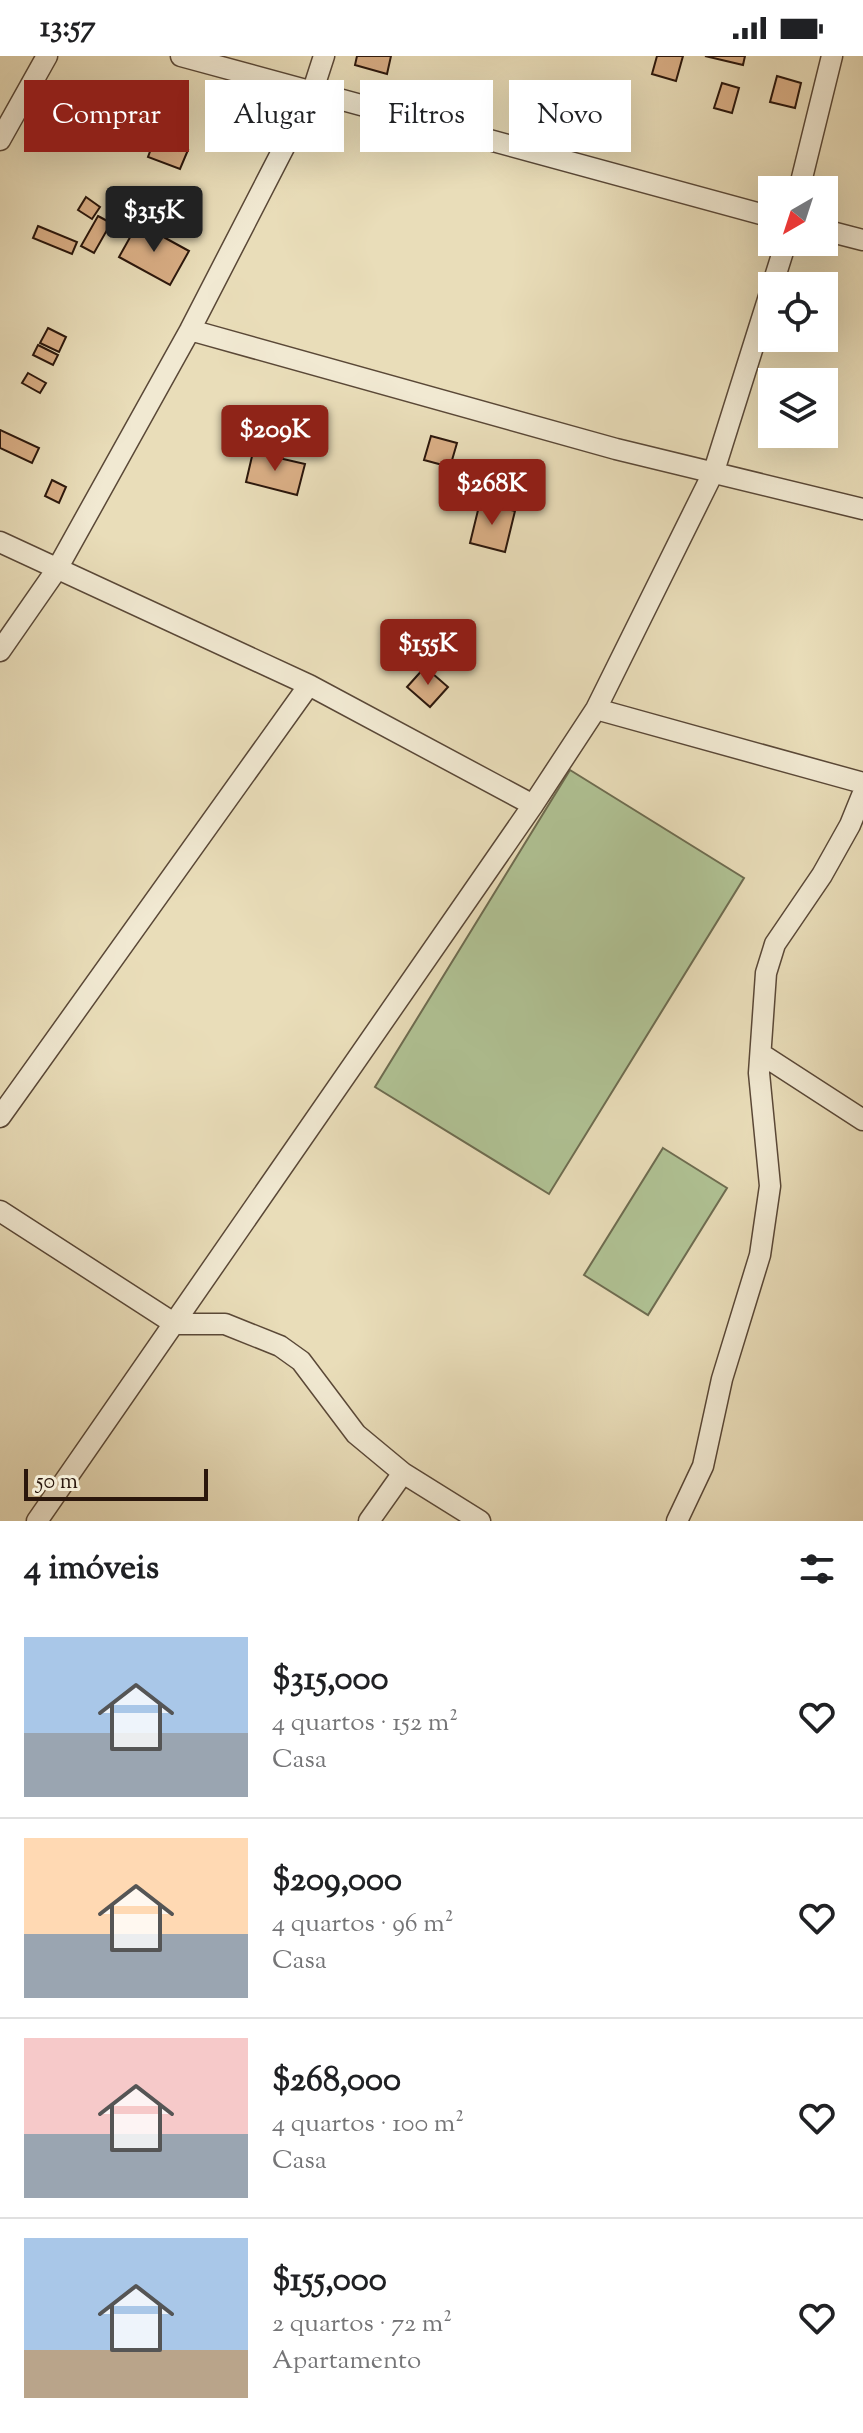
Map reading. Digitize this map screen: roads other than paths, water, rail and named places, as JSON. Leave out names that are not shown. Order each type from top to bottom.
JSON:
[{"type":"street","points":[[0,140],[47,56]]},
{"type":"street","points":[[181,56],[266,80]]},
{"type":"street","points":[[316,80],[324,56]]},
{"type":"street","points":[[802,176],[832,56]]},
{"type":"street","points":[[344,102],[758,213]]},
{"type":"street","points":[[0,651],[57,569],[190,330],[282,152]]},
{"type":"street","points":[[838,234],[863,240]]},
{"type":"street","points":[[37,1521],[533,805],[596,709],[714,471],[782,256]]},
{"type":"street","points":[[190,330],[616,449],[863,509]]},
{"type":"street","points":[[0,542],[309,685],[533,805]]},
{"type":"street","points":[[0,1117],[309,685]]},
{"type":"street","points":[[596,709],[863,783]]},
{"type":"street","points":[[677,1521],[703,1466],[722,1379],[760,1255],[770,1186],[759,1073],[766,973],[775,944],[822,875],[850,825],[863,793]]},
{"type":"street","points":[[761,1054],[863,1120]]},
{"type":"street","points":[[0,1211],[175,1324],[225,1324],[280,1346],[301,1361],[356,1434],[403,1473],[480,1521]]},
{"type":"street","points":[[369,1521],[403,1473]]}]
